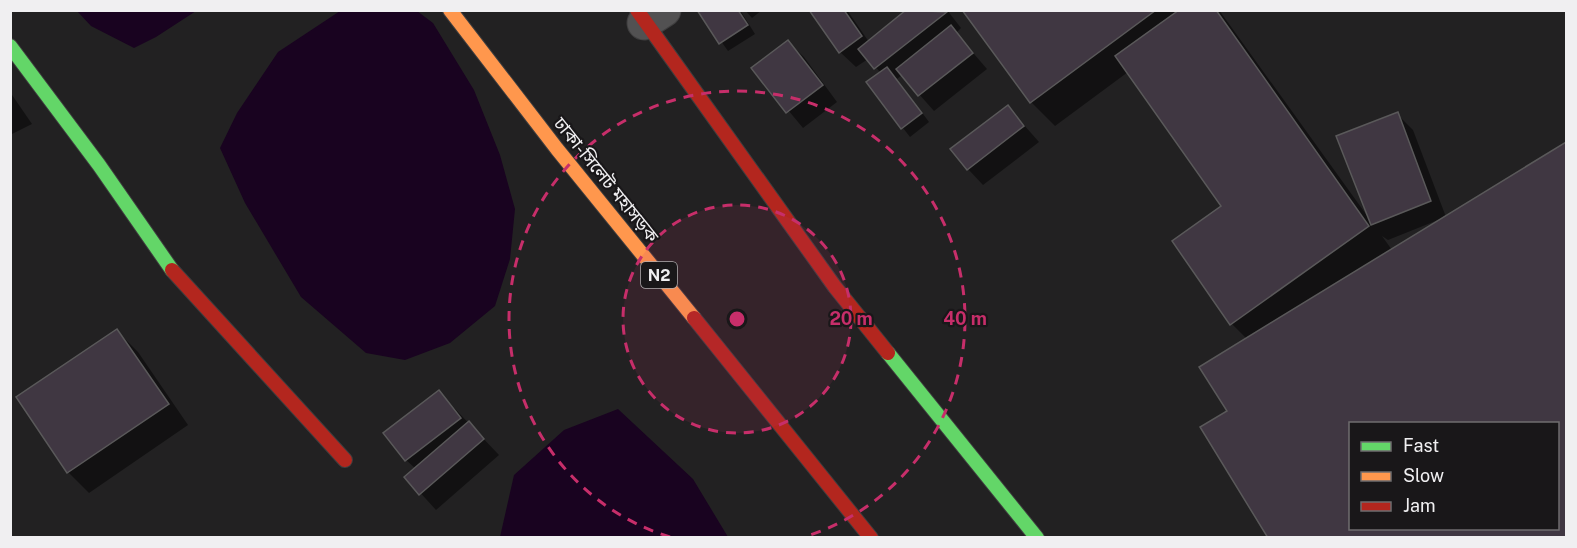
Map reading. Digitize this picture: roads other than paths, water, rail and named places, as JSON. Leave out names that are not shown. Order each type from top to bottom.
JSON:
[{"type":"main road","name":"ঢাকা-সিলেট মহাসড়ক","points":[[450,10],[557,149],[871,537]]},
{"type":"main road","points":[[648,15],[835,287],[1037,537]]},
{"type":"main road","points":[[10,46],[99,165],[175,275],[345,460]]}]
